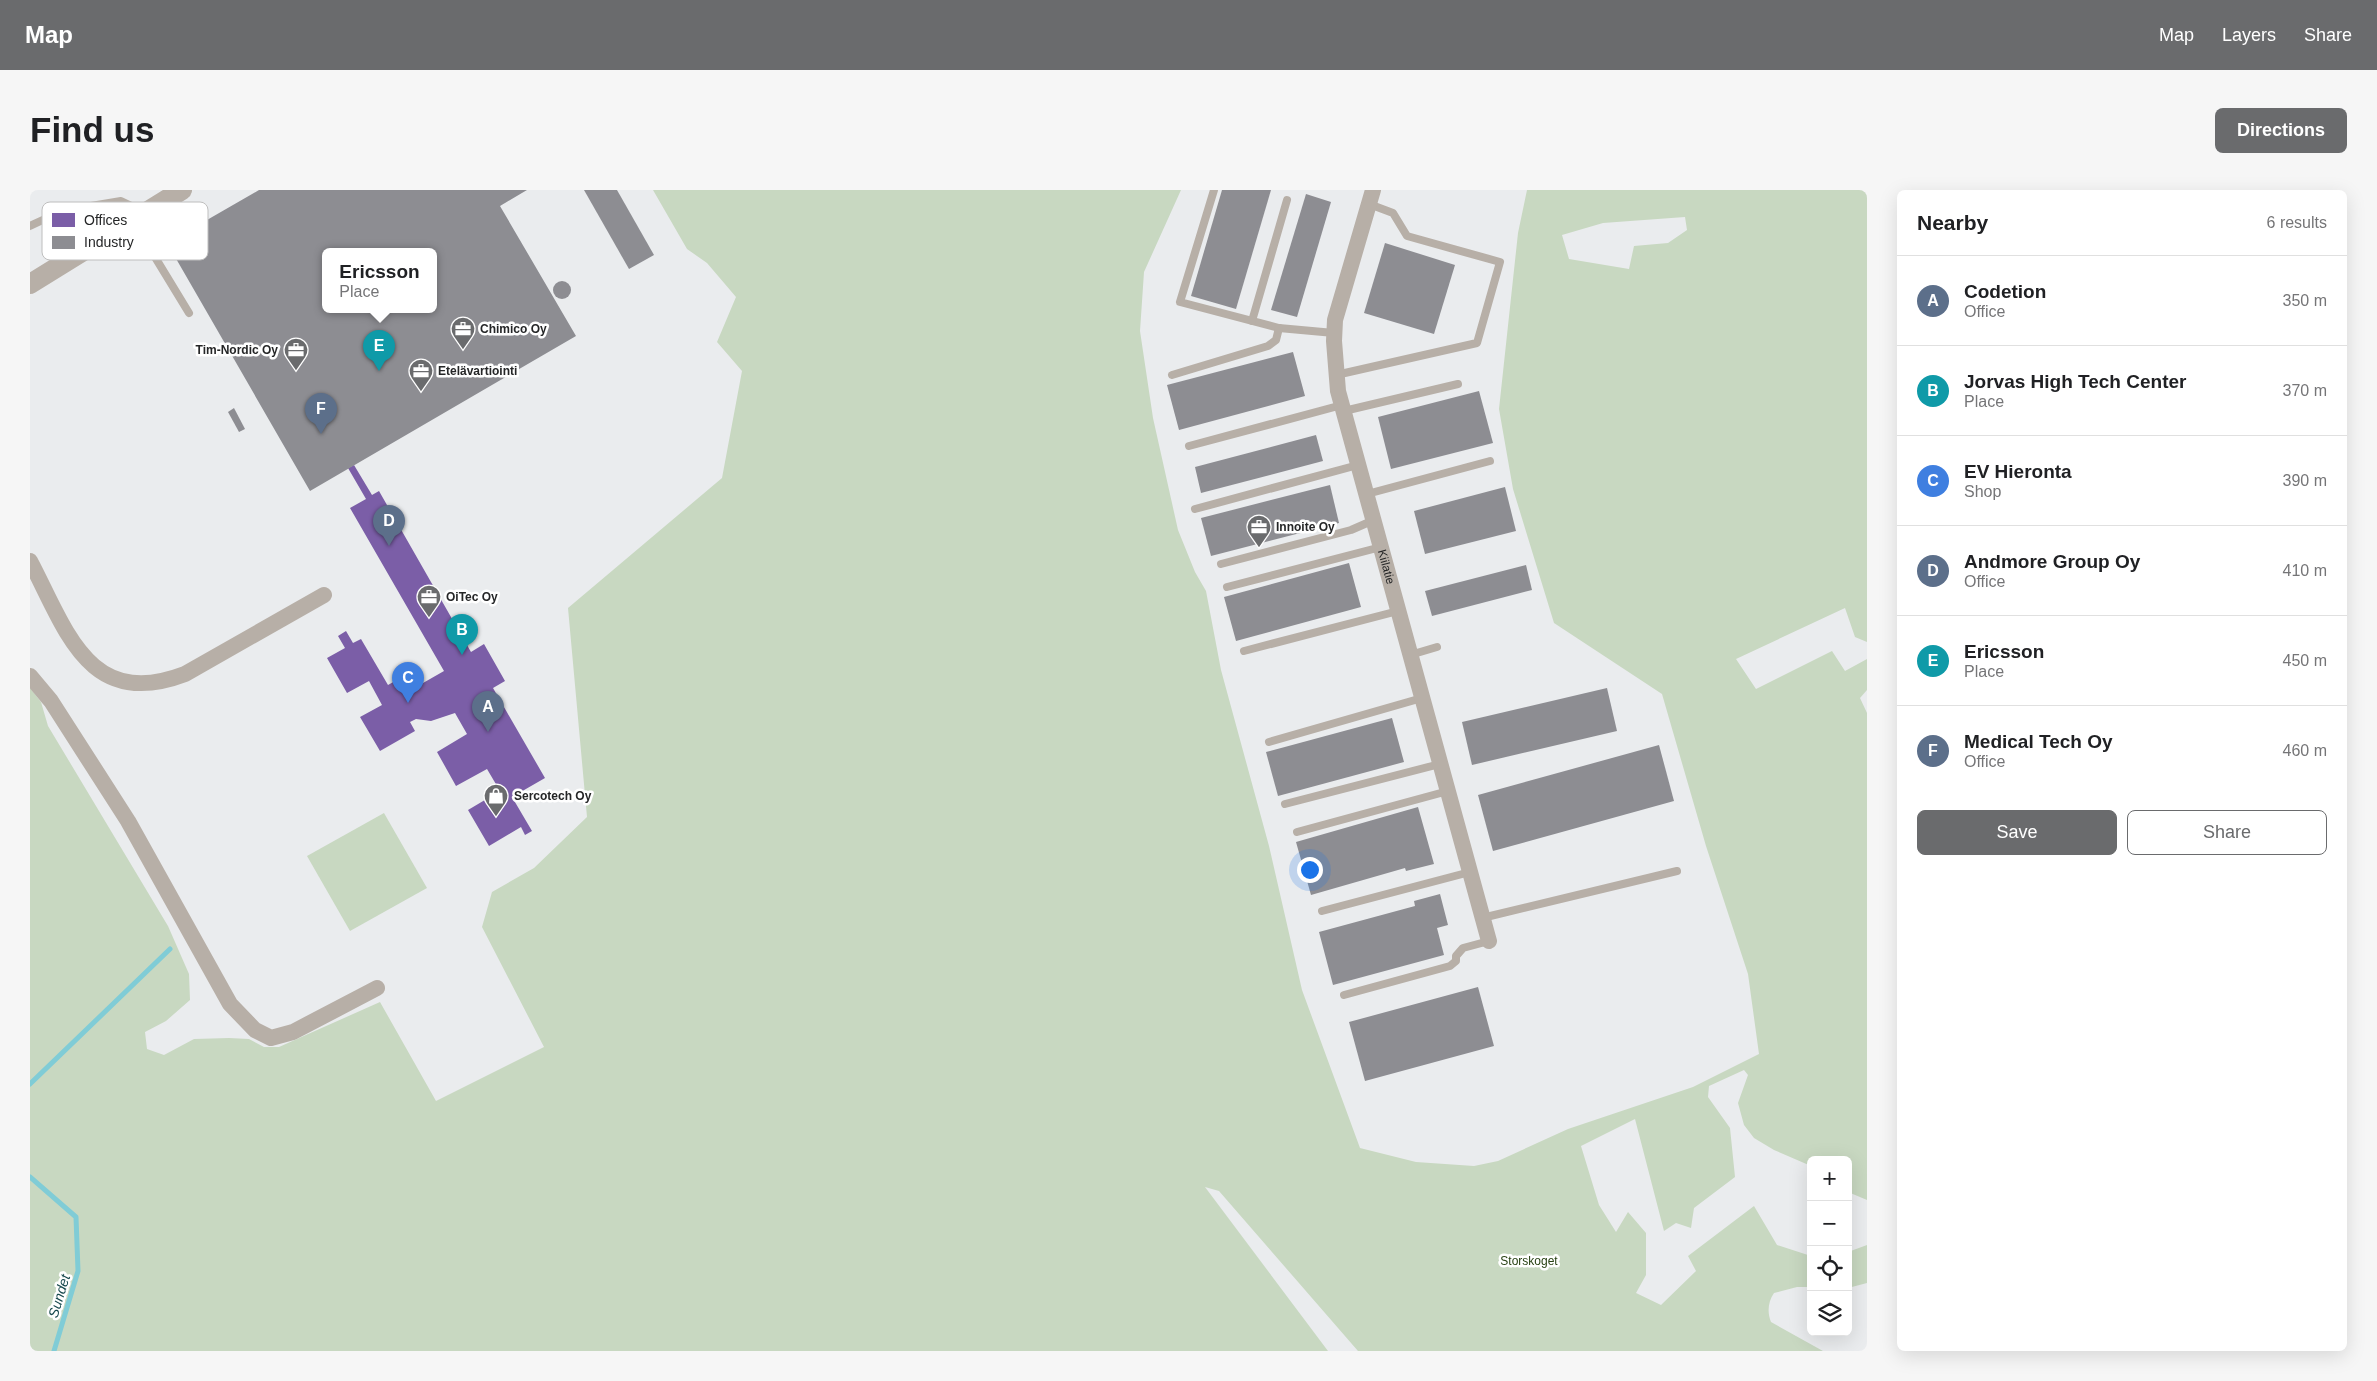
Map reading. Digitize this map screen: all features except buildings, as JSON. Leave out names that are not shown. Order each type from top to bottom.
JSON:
[{"type":"street","points":[[162,202],[182,190]]},
{"type":"street","name":"Kiilatie","points":[[1371,197],[1344,288],[1334,333],[1336,375],[1358,465],[1489,941]]},
{"type":"street","points":[[30,284],[68,260]]},
{"type":"street","points":[[30,561],[79,652],[104,673],[125,682],[136,684],[163,682],[185,674],[324,595]]},
{"type":"street","points":[[33,682],[77,739],[128,821],[230,1004],[255,1030],[271,1038],[293,1032],[377,988]]},
{"type":"lane","points":[[1214,190],[1180,302],[1279,328],[1334,333]]},
{"type":"lane","points":[[1336,375],[1477,343],[1500,262],[1407,236],[1393,213],[1371,197]]},
{"type":"lane","points":[[1252,321],[1288,200]]},
{"type":"lane","points":[[30,226],[42,220]]},
{"type":"lane","points":[[161,260],[189,313]]},
{"type":"lane","points":[[1172,375],[1268,346],[1276,340],[1279,328]]},
{"type":"lane","points":[[1189,446],[1343,408],[1458,384]]},
{"type":"lane","points":[[1367,494],[1490,461]]},
{"type":"lane","points":[[1195,509],[1358,465]]},
{"type":"lane","points":[[1221,564],[1351,530],[1374,520]]},
{"type":"lane","points":[[1227,587],[1381,547]]},
{"type":"lane","points":[[1244,651],[1398,612]]},
{"type":"lane","points":[[1410,655],[1437,648]]},
{"type":"lane","points":[[1269,742],[1422,698]]},
{"type":"lane","points":[[1286,804],[1440,764]]},
{"type":"lane","points":[[1297,832],[1448,791]]},
{"type":"lane","points":[[1482,918],[1676,871]]},
{"type":"lane","points":[[1322,911],[1470,872]]},
{"type":"lane","points":[[1344,995],[1450,966],[1456,961],[1456,956],[1463,948],[1489,941]]},
{"type":"green space","name":"Storskoget","points":[[653,190],[1181,190],[1144,272],[1140,331],[1153,418],[1178,530],[1195,572],[1206,591],[1221,670],[1269,846],[1302,990],[1360,1148],[1416,1162],[1474,1166],[1498,1161],[1568,1129],[1693,1087],[1759,1054],[1748,974],[1706,846],[1662,694],[1554,623],[1513,489],[1499,409],[1518,233],[1527,190],[1867,190],[1867,642],[1855,637],[1845,608],[1736,659],[1756,689],[1832,651],[1845,671],[1867,659],[1867,690],[1860,698],[1867,713],[1867,1200],[1852,1194],[1852,1156],[1807,1156],[1807,1164],[1774,1150],[1754,1138],[1744,1125],[1738,1103],[1748,1075],[1744,1070],[1709,1086],[1708,1097],[1730,1128],[1735,1177],[1694,1208],[1691,1228],[1676,1223],[1664,1231],[1635,1119],[1581,1146],[1599,1205],[1616,1232],[1628,1212],[1646,1233],[1646,1275],[1636,1293],[1661,1305],[1696,1271],[1688,1256],[1754,1206],[1777,1245],[1807,1255],[1807,1287],[1797,1287],[1774,1293],[1769,1307],[1771,1322],[1823,1351],[1358,1351],[1219,1191],[1205,1187],[1328,1351],[30,1351],[30,688],[41,702],[48,726],[168,926],[189,974],[190,1000],[166,1021],[145,1032],[147,1049],[164,1055],[194,1039],[229,1038],[249,1039],[264,1047],[279,1047],[380,1002],[436,1101],[544,1047],[482,927],[492,892],[534,868],[587,817],[568,608],[722,478],[742,371],[717,342],[736,297],[707,263],[687,249]],"holes":[[[1685,217],[1687,230],[1668,243],[1634,246],[1629,269],[1569,259],[1562,235],[1603,223]]]},
{"type":"green space","points":[[384,813],[427,888],[350,931],[307,856]]},
{"type":"green space","points":[[1867,1245],[1867,1283],[1852,1287],[1852,1251]]},
{"type":"waterway","points":[[30,1084],[170,949]]},
{"type":"waterway","name":"Sundet","points":[[30,1177],[76,1217],[78,1271],[54,1351]]},
{"type":"place","name":"Chimico Oy","points":[[463,350]]},
{"type":"place","name":"Tim-Nordic Oy","points":[[296,371]]},
{"type":"place","name":"Ericsson","points":[[379,371]]},
{"type":"place","name":"Etelävartiointi","points":[[421,392]]},
{"type":"place","name":"Medical Tech Oy","points":[[321,434]]},
{"type":"place","name":"Andmore Group Oy","points":[[389,546]]},
{"type":"place","name":"Innoite Oy","points":[[1259,548]]},
{"type":"place","name":"OiTec Oy","points":[[429,618]]},
{"type":"place","name":"Jorvas High Tech Center","points":[[462,655]]},
{"type":"place","name":"EV Hieronta","points":[[408,703]]},
{"type":"place","name":"Codetion","points":[[488,732]]},
{"type":"place","name":"Sercotech Oy","points":[[496,817]]}]
